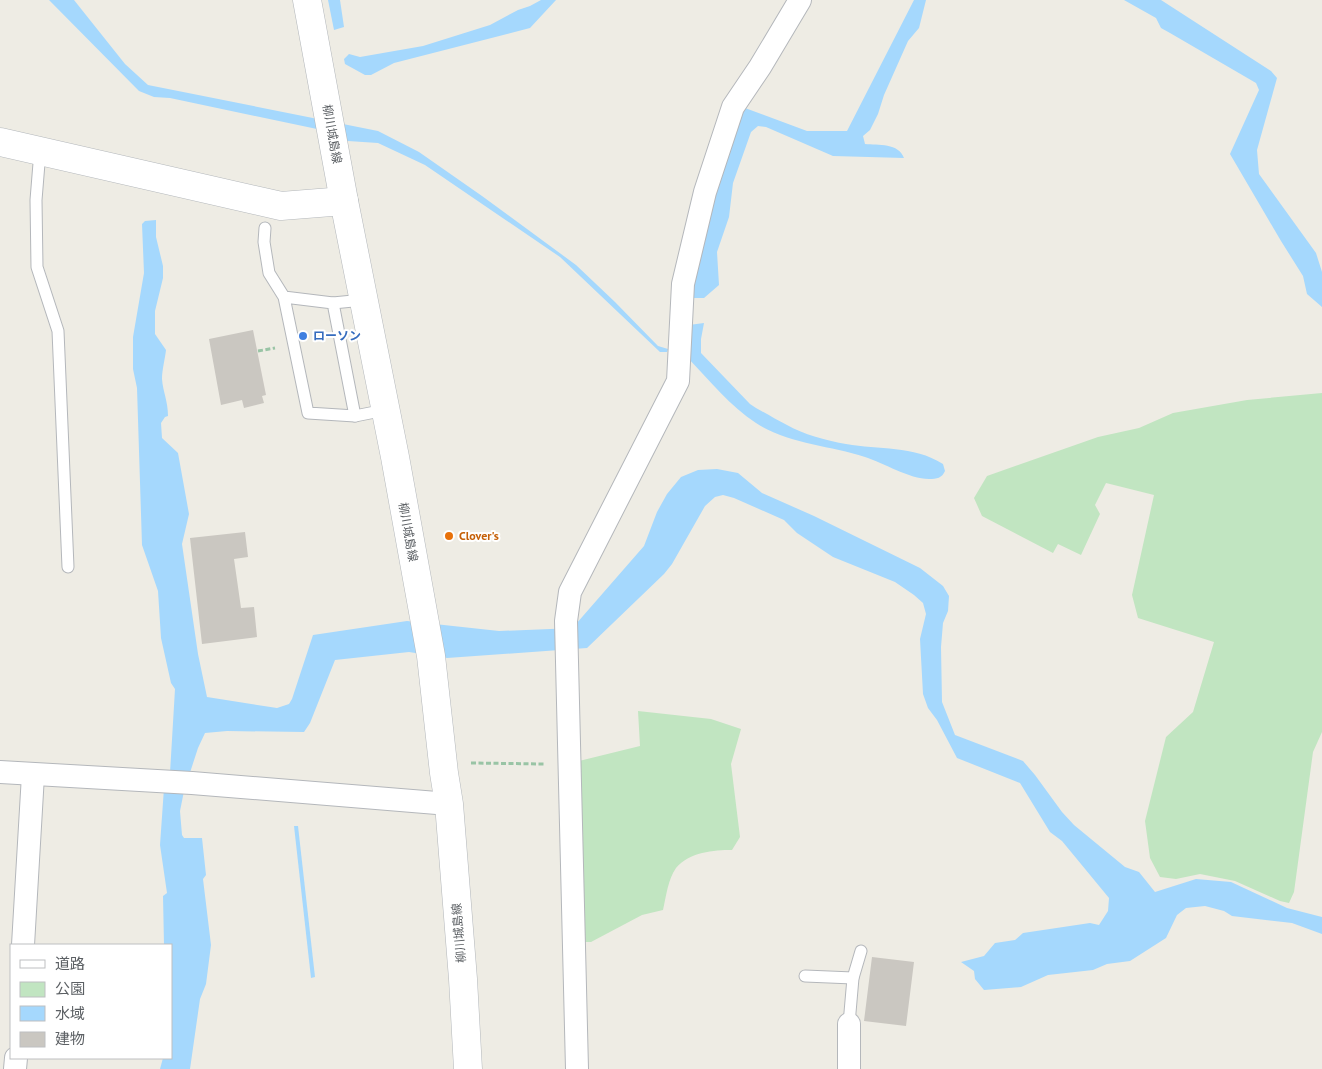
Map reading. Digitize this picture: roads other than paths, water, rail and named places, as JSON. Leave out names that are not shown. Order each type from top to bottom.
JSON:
[{"type":"main road","name":"柳川城島線","points":[[307,0],[431,656],[449,804],[468,1069]]},
{"type":"main road","points":[[0,142],[281,206],[344,201]]},
{"type":"street","points":[[577,1069],[566,621],[570,592],[678,381],[683,284],[705,192],[733,107],[760,67],[800,0]]},
{"type":"street","points":[[0,772],[164,783],[192,783],[449,804]]},
{"type":"street","points":[[23,944],[33,775]]},
{"type":"street","points":[[849,1024],[849,1069]]},
{"type":"lane","points":[[40,151],[36,200],[37,267],[58,331],[68,567]]},
{"type":"lane","points":[[265,228],[264,242],[269,273],[284,298],[308,412],[355,416],[385,410]]},
{"type":"lane","points":[[284,298],[333,303],[364,300]]},
{"type":"lane","points":[[333,303],[355,416]]},
{"type":"lane","points":[[849,1024],[853,978],[861,951]]},
{"type":"lane","points":[[805,976],[853,978]]},
{"type":"water","points":[[49,0],[74,0],[125,64],[148,85],[378,131],[419,152],[576,265],[658,346],[668,349],[667,352],[660,352],[560,257],[425,165],[378,143],[348,141],[317,129],[170,98],[154,97],[139,91]]},
{"type":"water","points":[[328,0],[340,0],[344,27],[334,30]]},
{"type":"water","points":[[541,0],[556,0],[530,28],[394,63],[371,75],[365,75],[345,64],[344,59],[349,54],[360,57],[423,46],[490,25]]},
{"type":"water","points":[[914,0],[926,0],[919,28],[908,41],[884,95],[878,114],[870,130],[863,136],[865,144],[893,147],[904,158],[833,156],[766,127],[758,126],[751,132],[733,183],[729,217],[717,252],[719,285],[704,298],[693,298],[694,275],[721,164],[745,108],[807,131],[847,131]]},
{"type":"water","points":[[1124,0],[1161,0],[1271,71],[1277,78],[1257,150],[1259,174],[1316,253],[1322,272],[1322,307],[1307,294],[1303,276],[1230,154],[1259,90],[1256,83],[1161,28],[1156,18]]},
{"type":"water","points":[[156,220],[156,237],[163,266],[163,278],[155,311],[155,334],[166,350],[162,379],[168,416],[161,423],[162,438],[178,453],[189,514],[182,544],[198,654],[207,697],[277,708],[289,704],[313,635],[407,621],[499,631],[575,628],[576,624],[644,546],[657,512],[667,494],[681,477],[698,470],[717,469],[738,473],[762,493],[814,516],[920,568],[943,586],[949,596],[948,611],[943,623],[941,647],[942,702],[955,735],[1023,761],[1074,825],[1125,867],[1139,872],[1155,892],[1196,879],[1231,882],[1287,908],[1322,917],[1322,934],[1292,923],[1232,916],[1224,911],[1205,906],[1186,908],[1177,915],[1166,938],[1130,961],[1107,964],[1093,970],[1048,975],[1021,987],[984,990],[975,979],[974,971],[961,962],[984,956],[995,943],[1015,940],[1023,933],[1090,923],[1099,925],[1108,911],[1109,898],[1062,841],[1050,832],[1020,783],[957,758],[937,720],[928,708],[923,694],[920,639],[926,614],[923,603],[895,582],[833,557],[797,533],[784,520],[723,495],[715,497],[705,506],[672,564],[664,574],[587,648],[447,658],[409,652],[335,660],[310,723],[304,732],[227,731],[205,733],[184,791],[180,811],[182,835],[184,838],[202,838],[206,875],[203,879],[211,945],[206,984],[200,999],[190,1069],[160,1069],[163,1059],[172,1059],[172,944],[164,944],[163,896],[167,893],[160,845],[164,788],[170,773],[175,689],[171,683],[161,638],[158,591],[142,545],[137,388],[133,369],[133,337],[144,273],[142,224],[145,221]]},
{"type":"water","points":[[704,323],[701,353],[756,408],[793,428],[823,439],[858,446],[908,451],[932,458],[943,464],[944,473],[941,477],[934,479],[905,474],[865,457],[795,440],[768,430],[756,423],[729,401],[687,357],[689,325]]},
{"type":"water","points":[[294,826],[298,826],[315,977],[311,978]]},
{"type":"place","name":"ローソン","points":[[303,336]]},
{"type":"place","name":"Clover's","points":[[449,536]]}]
